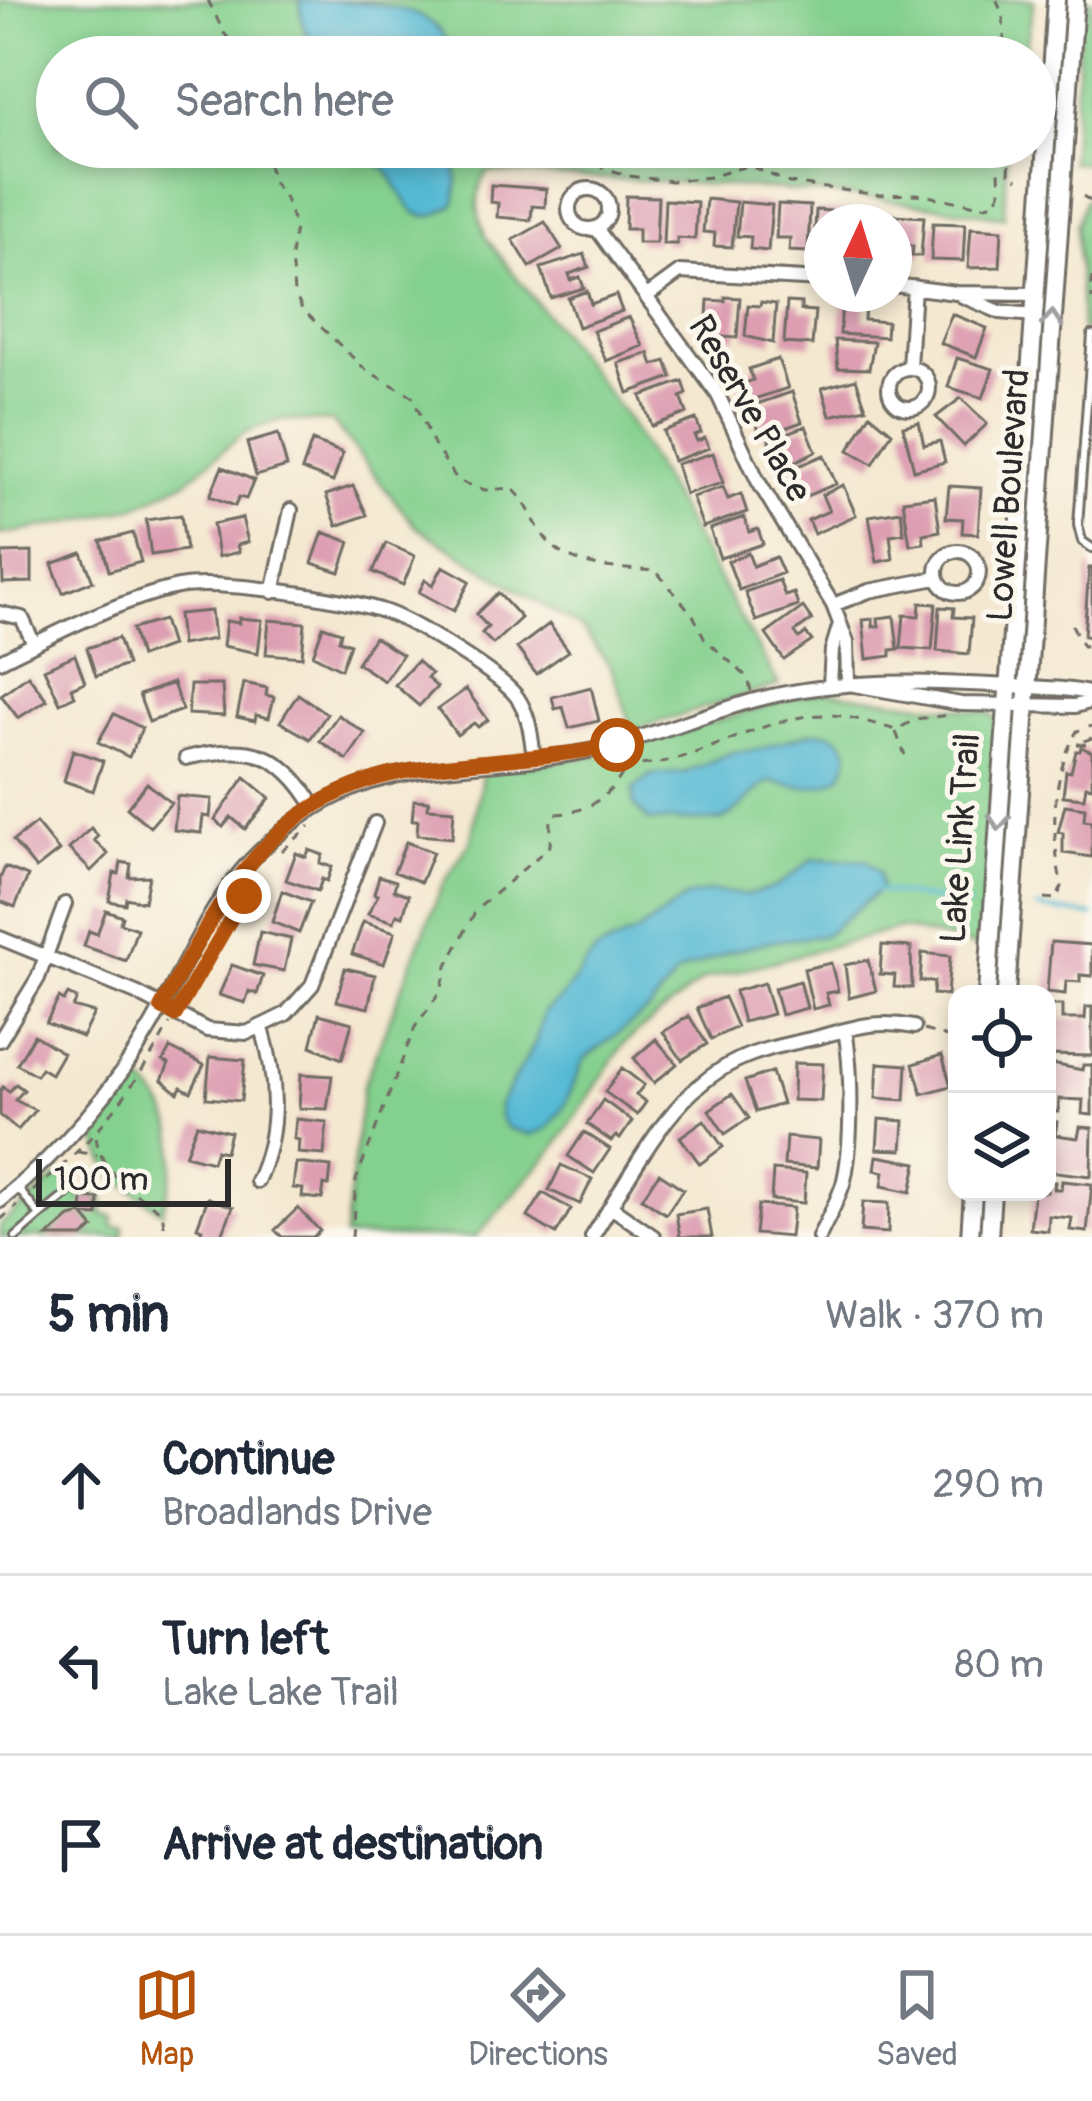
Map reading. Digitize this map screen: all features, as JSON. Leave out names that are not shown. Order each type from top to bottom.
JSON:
[{"type":"main road","name":"Lowell Boulevard","points":[[1053,36],[1056,0]]},
{"type":"main road","name":"Lowell Boulevard","points":[[988,985],[1075,0]]},
{"type":"main road","name":"Lowell Boulevard","points":[[1006,985],[1044,168]]},
{"type":"main road","points":[[970,1237],[972,1201]]},
{"type":"main road","points":[[988,1237],[991,1201]]},
{"type":"street","name":"Reserve Place","points":[[596,228],[718,395],[758,481],[833,605],[847,642],[848,683]]},
{"type":"street","points":[[647,296],[680,272],[804,279]]},
{"type":"street","points":[[909,368],[914,287],[1035,294]]},
{"type":"street","points":[[956,293],[1000,312],[1034,315]]},
{"type":"street","points":[[273,592],[291,510]]},
{"type":"street","points":[[833,605],[869,591],[937,578]]},
{"type":"street","points":[[0,661],[175,587],[229,585],[273,592],[388,613],[485,670],[516,696],[530,727],[533,758]]},
{"type":"street","points":[[0,613],[22,618],[34,644]]},
{"type":"street","name":"Reserve Place","points":[[830,685],[839,627]]},
{"type":"street","points":[[0,1201],[21,1193],[97,1107],[227,891],[252,858],[314,813],[382,776],[587,751],[753,700],[848,683],[956,682],[1075,706],[1092,698]]},
{"type":"street","points":[[848,683],[865,690],[961,704],[1017,696]]},
{"type":"street","points":[[186,758],[230,749],[268,758],[299,780],[314,813]]},
{"type":"street","points":[[0,938],[226,1034],[262,1028],[293,1009],[312,985],[375,823]]},
{"type":"street","points":[[0,1040],[28,997],[65,904]]},
{"type":"street","points":[[596,1235],[681,1102],[716,1072],[746,1056],[845,1030],[887,1021],[914,1027]]},
{"type":"street","points":[[257,1181],[269,1145],[274,1088],[262,1028]]},
{"type":"street","points":[[819,1237],[843,1184],[846,1162],[850,1054],[845,1030]]},
{"type":"street","points":[[611,1207],[653,1237]]},
{"type":"lane","points":[[1092,335],[1078,525],[1082,541],[1092,548]]},
{"type":"lane","points":[[21,1193],[40,1216]]},
{"type":"lane","points":[[16,1237],[67,1194]]},
{"type":"path","points":[[208,0],[226,36]]},
{"type":"path","points":[[997,0],[1004,36]]},
{"type":"path","points":[[269,168],[295,227],[292,275],[302,309],[366,370],[412,396],[434,445],[458,481],[484,490],[512,488],[528,502],[544,538],[580,563],[656,571],[694,615],[705,639],[748,678],[753,700]]},
{"type":"path","points":[[605,168],[671,181],[755,168],[789,183],[879,195],[916,194],[982,206],[994,203],[1000,193],[999,168]]},
{"type":"path","points":[[1009,168],[1009,175],[1018,179]]},
{"type":"path","points":[[1084,196],[1092,202]]},
{"type":"path","points":[[1092,277],[1092,299]]},
{"type":"path","points":[[1072,625],[1078,642],[1092,645]]},
{"type":"path","name":"Lake Link Trail","points":[[626,767],[698,753],[758,727],[824,715],[896,730],[916,719],[952,715]]},
{"type":"path","points":[[1044,898],[1056,898],[1062,887],[1053,845],[1064,754],[1077,731],[1092,726]]},
{"type":"path","points":[[896,730],[905,755]]},
{"type":"path","points":[[1092,738],[1076,744],[1092,745]]},
{"type":"path","points":[[352,1237],[356,1180],[415,1027],[441,992],[447,966],[476,910],[550,846],[551,820],[556,814],[594,803],[615,788],[626,767],[598,760]]},
{"type":"path","points":[[278,854],[305,833],[314,813]]},
{"type":"path","points":[[0,1220],[21,1193],[78,1152],[132,1090],[256,873]]},
{"type":"path","points":[[914,1027],[948,1037]]},
{"type":"path","points":[[96,1133],[99,1155],[116,1180],[162,1212],[166,1237]]},
{"type":"path","points":[[78,1152],[99,1155]]},
{"type":"green space","points":[[0,0],[1034,0],[1028,36],[36,36],[36,168],[1006,168],[1004,217],[746,187],[487,172],[483,180],[478,204],[486,238],[624,414],[779,685],[633,730],[611,667],[582,629],[415,526],[333,422],[279,420],[245,432],[188,480],[136,506],[0,535]]},
{"type":"green space","points":[[1082,0],[1092,0],[1092,164],[1070,162]]},
{"type":"green space","points":[[1092,178],[1092,318],[1082,333],[1076,225],[1090,198]]},
{"type":"green space","points":[[826,692],[988,712],[998,720],[983,948],[901,928],[703,980],[625,1042],[555,1148],[476,1237],[344,1237],[363,1086],[442,886],[471,840],[483,770],[604,755]]},
{"type":"green space","points":[[139,1079],[165,1109],[174,1140],[172,1174],[162,1212],[111,1170],[96,1134]]},
{"type":"green space","points":[[61,1174],[80,1197],[103,1198],[103,1215],[113,1216],[113,1227],[124,1227],[123,1237],[0,1237],[0,1225]]},
{"type":"water","points":[[301,0],[367,3],[414,14],[442,36],[310,36],[303,24]]},
{"type":"water","points":[[455,168],[455,203],[440,213],[418,214],[385,169]]},
{"type":"water","points":[[812,732],[836,736],[849,755],[842,775],[825,784],[799,787],[770,781],[719,821],[649,821],[634,805],[634,789],[650,775],[686,772],[732,752],[761,749]]},
{"type":"water","points":[[813,859],[866,860],[879,872],[881,889],[823,936],[770,941],[678,973],[650,1009],[584,1059],[564,1107],[548,1128],[532,1135],[507,1128],[499,1105],[535,1043],[544,1012],[562,997],[595,952],[638,932],[687,897],[710,891],[748,895],[776,887]]},
{"type":"building","points":[[491,185],[546,189],[545,207],[532,206],[531,220],[497,217],[498,203],[490,202]]},
{"type":"building","points":[[626,196],[658,197],[656,243],[638,243],[638,229],[625,229]]},
{"type":"building","points":[[706,199],[736,202],[732,247],[714,246],[715,233],[703,232]]},
{"type":"building","points":[[665,200],[697,202],[695,239],[677,238],[677,244],[663,244]]},
{"type":"building","points":[[740,202],[772,205],[768,251],[750,249],[751,237],[737,236]]},
{"type":"building","points":[[778,204],[804,206],[804,252],[789,251],[790,238],[776,238]]},
{"type":"building","points":[[912,216],[924,217],[921,256],[912,256]]},
{"type":"building","points":[[545,222],[562,249],[530,267],[513,240]]},
{"type":"building","points":[[933,223],[965,224],[963,261],[931,260]]},
{"type":"building","points":[[971,228],[1002,230],[1000,267],[968,268]]},
{"type":"building","points":[[584,254],[589,267],[569,274],[571,280],[580,277],[584,288],[551,298],[541,268]]},
{"type":"building","points":[[587,291],[591,304],[616,295],[622,311],[578,327],[568,298]]},
{"type":"building","points":[[725,297],[740,298],[737,338],[706,336],[708,300],[725,301]]},
{"type":"building","points":[[761,302],[776,304],[773,343],[745,336],[748,305],[760,306]]},
{"type":"building","points":[[787,302],[801,303],[804,312],[815,312],[812,345],[784,343]]},
{"type":"building","points":[[841,312],[864,312],[864,320],[887,322],[886,337],[840,334]]},
{"type":"building","points":[[952,314],[987,328],[976,357],[940,343]]},
{"type":"building","points":[[629,317],[643,346],[606,361],[593,331]]},
{"type":"building","points":[[835,340],[874,342],[869,369],[838,368]]},
{"type":"building","points":[[649,353],[653,365],[666,361],[672,377],[628,393],[618,363]]},
{"type":"building","points":[[957,358],[993,369],[983,398],[948,387]]},
{"type":"building","points":[[778,359],[788,388],[745,402],[739,385],[753,380],[749,369]]},
{"type":"building","points":[[856,379],[866,408],[830,416],[822,388]]},
{"type":"building","points":[[683,381],[687,394],[681,397],[687,413],[652,426],[641,396]]},
{"type":"building","points":[[792,392],[802,422],[761,436],[757,425],[763,422],[757,404]]},
{"type":"building","points":[[961,398],[987,424],[964,446],[936,417]]},
{"type":"building","points":[[870,414],[892,432],[873,464],[849,450]]},
{"type":"building","points":[[696,419],[701,433],[694,435],[697,441],[705,438],[709,448],[673,461],[663,431]]},
{"type":"building","points":[[919,422],[924,445],[940,441],[945,462],[914,470],[903,426]]},
{"type":"building","points":[[806,426],[816,451],[781,469],[769,440]]},
{"type":"building","points":[[278,434],[287,467],[256,476],[247,443]]},
{"type":"building","points":[[312,441],[343,453],[333,482],[302,470]]},
{"type":"building","points":[[713,453],[723,483],[685,494],[676,464]]},
{"type":"building","points":[[824,455],[836,484],[804,497],[787,471]]},
{"type":"building","points":[[222,467],[254,480],[246,499],[239,497],[235,506],[210,496]]},
{"type":"building","points":[[843,485],[856,515],[814,534],[808,520],[829,511],[822,495]]},
{"type":"building","points":[[353,486],[367,515],[337,526],[326,495]]},
{"type":"building","points":[[949,486],[981,488],[978,534],[962,533],[963,519],[946,518]]},
{"type":"building","points":[[723,487],[728,499],[741,494],[747,512],[703,527],[692,497]]},
{"type":"building","points":[[935,496],[940,531],[923,534],[924,543],[910,545],[903,500]]},
{"type":"building","points":[[901,511],[904,533],[890,535],[893,559],[877,562],[869,516]]},
{"type":"building","points":[[181,515],[186,550],[151,555],[146,520]]},
{"type":"building","points":[[744,517],[749,532],[758,529],[763,544],[720,558],[710,529]]},
{"type":"building","points":[[242,518],[248,542],[237,545],[239,552],[218,557],[213,524]]},
{"type":"building","points":[[323,532],[350,542],[340,572],[312,563]]},
{"type":"building","points":[[133,533],[141,562],[109,571],[101,541]]},
{"type":"building","points":[[386,543],[415,556],[403,585],[373,572]]},
{"type":"building","points":[[32,552],[32,582],[3,583],[2,553]]},
{"type":"building","points":[[82,553],[93,581],[63,593],[52,564]]},
{"type":"building","points":[[748,553],[753,566],[776,557],[783,573],[739,590],[728,561]]},
{"type":"building","points":[[443,566],[470,581],[454,611],[419,592],[425,580],[433,585]]},
{"type":"building","points":[[1092,568],[1092,637],[1084,636]]},
{"type":"building","points":[[779,580],[785,596],[794,593],[798,606],[756,621],[745,592]]},
{"type":"building","points":[[498,593],[521,618],[493,644],[482,633],[488,627],[476,614]]},
{"type":"building","points":[[920,603],[936,604],[932,650],[901,648],[904,615],[919,616]]},
{"type":"building","points":[[803,607],[812,620],[795,632],[799,638],[806,633],[812,641],[784,660],[766,634]]},
{"type":"building","points":[[940,607],[954,608],[953,617],[972,618],[969,654],[937,651]]},
{"type":"building","points":[[211,611],[214,639],[181,645],[178,614]]},
{"type":"building","points":[[894,616],[898,649],[891,650],[891,656],[867,659],[863,620],[873,619],[873,627],[879,626],[878,618]]},
{"type":"building","points":[[239,618],[262,620],[258,653],[223,646],[226,621],[239,623]]},
{"type":"building","points":[[163,620],[171,646],[140,657],[132,629]]},
{"type":"building","points":[[269,620],[305,623],[302,657],[266,654]]},
{"type":"building","points":[[549,624],[569,651],[536,674],[517,648]]},
{"type":"building","points":[[323,626],[341,632],[339,640],[350,644],[341,669],[313,655]]},
{"type":"building","points":[[374,637],[402,655],[384,681],[357,663]]},
{"type":"building","points":[[118,638],[127,665],[96,676],[87,648]]},
{"type":"building","points":[[75,655],[85,682],[71,688],[75,696],[60,703],[44,669]]},
{"type":"building","points":[[417,661],[437,687],[419,706],[395,685]]},
{"type":"building","points":[[28,675],[47,700],[18,718],[1,695]]},
{"type":"building","points":[[173,683],[182,710],[149,722],[139,695]]},
{"type":"building","points":[[244,683],[267,688],[266,695],[274,697],[269,718],[237,717]]},
{"type":"building","points":[[190,685],[222,685],[224,716],[188,714]]},
{"type":"building","points":[[591,687],[599,721],[569,728],[563,707],[555,709],[552,697]]},
{"type":"building","points":[[466,689],[488,720],[457,735],[438,709]]},
{"type":"building","points":[[298,694],[327,714],[310,739],[280,722]]},
{"type":"building","points":[[114,714],[142,728],[129,757],[98,742]]},
{"type":"building","points":[[338,715],[365,733],[347,760],[320,741]]},
{"type":"building","points":[[1081,747],[1092,752],[1092,787],[1086,786],[1084,798],[1063,796],[1066,771],[1071,772]]},
{"type":"building","points":[[73,750],[103,761],[93,791],[64,781]]},
{"type":"building","points":[[245,777],[270,798],[245,829],[231,817],[223,827],[215,820]]},
{"type":"building","points":[[147,783],[171,803],[150,827],[127,808]]},
{"type":"building","points":[[177,796],[212,799],[210,817],[203,816],[201,833],[174,830]]},
{"type":"building","points":[[414,800],[429,801],[428,808],[454,810],[452,838],[417,835],[418,820],[412,820]]},
{"type":"building","points":[[1065,805],[1085,808],[1084,820],[1092,821],[1092,857],[1063,853],[1063,833],[1058,832]]},
{"type":"building","points":[[36,823],[59,851],[36,869],[13,841]]},
{"type":"building","points":[[91,828],[98,836],[94,840],[108,854],[91,871],[69,849]]},
{"type":"building","points":[[406,842],[433,852],[421,882],[394,872]]},
{"type":"building","points":[[309,850],[323,855],[320,863],[332,867],[318,891],[286,880],[296,853],[306,857]]},
{"type":"building","points":[[121,862],[131,864],[129,877],[149,876],[144,902],[109,901]]},
{"type":"building","points":[[5,867],[28,876],[15,907],[0,901]]},
{"type":"building","points":[[379,876],[396,881],[394,890],[409,895],[403,916],[397,914],[394,922],[368,914],[378,895],[374,894]]},
{"type":"building","points":[[282,891],[311,902],[299,933],[272,922]]},
{"type":"building","points":[[106,910],[122,916],[120,923],[137,929],[126,961],[84,946],[89,931],[97,934]]},
{"type":"building","points":[[363,922],[395,932],[384,964],[352,954]]},
{"type":"building","points":[[260,932],[291,939],[284,971],[253,965]]},
{"type":"building","points":[[1051,942],[1092,945],[1092,976],[1080,975],[1080,982],[1066,981],[1065,994],[1056,993],[1056,985],[1048,985]]},
{"type":"building","points":[[882,945],[911,947],[912,988],[894,987],[895,975],[880,974]]},
{"type":"building","points":[[922,953],[950,956],[947,995],[933,994],[934,982],[920,981]]},
{"type":"building","points":[[868,960],[876,991],[849,998],[845,965]]},
{"type":"building","points":[[831,963],[838,991],[826,993],[829,1005],[813,1009],[804,969]]},
{"type":"building","points":[[232,965],[263,976],[257,994],[249,991],[245,1003],[219,995]]},
{"type":"building","points":[[345,968],[375,975],[368,1008],[337,1001]]},
{"type":"building","points":[[800,981],[807,1008],[781,1015],[774,988]]},
{"type":"building","points":[[764,983],[773,1014],[743,1022],[735,991]]},
{"type":"building","points":[[68,994],[77,999],[73,1007],[94,1013],[82,1037],[46,1023],[59,998],[64,1001]]},
{"type":"building","points":[[724,997],[737,1027],[711,1039],[697,1008]]},
{"type":"building","points":[[1056,1005],[1062,1005],[1062,1019],[1085,1019],[1086,1007],[1092,1007],[1092,1056],[1056,1055]]},
{"type":"building","points":[[319,1014],[352,1023],[342,1059],[311,1046]]},
{"type":"building","points":[[689,1016],[707,1044],[682,1060],[663,1032]]},
{"type":"building","points":[[34,1035],[63,1053],[51,1074],[41,1068],[36,1075],[17,1064]]},
{"type":"building","points":[[656,1039],[677,1064],[654,1083],[634,1058]]},
{"type":"building","points":[[170,1048],[204,1065],[191,1092],[181,1087],[178,1093],[162,1080],[169,1064],[163,1061]]},
{"type":"building","points":[[942,1055],[948,1087],[922,1094],[913,1064]]},
{"type":"building","points":[[210,1057],[245,1060],[241,1101],[206,1098]]},
{"type":"building","points":[[794,1063],[823,1064],[821,1101],[793,1100]]},
{"type":"building","points":[[878,1063],[907,1065],[905,1100],[876,1098]]},
{"type":"building","points":[[1056,1065],[1082,1070],[1083,1065],[1092,1065],[1092,1115],[1082,1114],[1083,1100],[1059,1099],[1058,1112]]},
{"type":"building","points":[[622,1068],[644,1085],[636,1095],[646,1102],[637,1115],[605,1092]]},
{"type":"building","points":[[772,1072],[782,1104],[756,1112],[745,1081]]},
{"type":"building","points":[[301,1074],[332,1076],[327,1109],[299,1108]]},
{"type":"building","points":[[16,1084],[24,1090],[15,1100],[35,1110],[18,1130],[0,1115],[0,1091],[3,1087],[9,1092]]},
{"type":"building","points":[[732,1094],[749,1118],[725,1134],[709,1110]]},
{"type":"building","points":[[603,1100],[632,1121],[620,1139],[616,1136],[611,1141],[587,1124]]},
{"type":"building","points":[[296,1119],[327,1122],[324,1155],[298,1153]]},
{"type":"building","points":[[879,1119],[904,1121],[902,1150],[877,1149]]},
{"type":"building","points":[[704,1120],[723,1147],[700,1164],[680,1137]]},
{"type":"building","points":[[197,1124],[230,1132],[225,1152],[216,1150],[212,1162],[185,1155]]},
{"type":"building","points":[[1080,1127],[1092,1128],[1091,1176],[1056,1172],[1056,1135],[1078,1138]]},
{"type":"building","points":[[584,1132],[610,1149],[594,1173],[568,1156]]},
{"type":"building","points":[[786,1137],[819,1140],[817,1168],[784,1165]]},
{"type":"building","points":[[877,1156],[917,1163],[911,1192],[882,1186],[884,1172],[875,1170]]},
{"type":"building","points":[[296,1163],[331,1167],[322,1199],[302,1197],[303,1189],[293,1188]]},
{"type":"building","points":[[561,1165],[592,1179],[580,1204],[549,1190]]},
{"type":"building","points":[[773,1170],[806,1173],[804,1203],[771,1200]]},
{"type":"building","points":[[659,1173],[683,1189],[666,1214],[642,1198]]},
{"type":"building","points":[[1062,1181],[1092,1184],[1087,1232],[1070,1230],[1072,1218],[1049,1216],[1048,1231],[1030,1229],[1033,1201],[1056,1201]]},
{"type":"building","points":[[543,1193],[571,1209],[556,1234],[528,1217]]},
{"type":"building","points":[[83,1198],[99,1199],[98,1216],[83,1215],[94,1228],[83,1237],[47,1237],[70,1217],[82,1214]]},
{"type":"building","points":[[208,1198],[233,1207],[221,1237],[200,1234],[202,1229],[197,1227]]},
{"type":"building","points":[[863,1202],[889,1203],[888,1233],[861,1231]]},
{"type":"building","points":[[758,1205],[793,1208],[790,1237],[755,1234]]},
{"type":"building","points":[[298,1208],[320,1231],[313,1237],[282,1237],[275,1230]]},
{"type":"building","points":[[707,1209],[712,1237],[680,1237],[676,1214]]},
{"type":"waterway","points":[[874,890],[969,905]]},
{"type":"waterway","points":[[1038,908],[1092,916]]},
{"type":"route","points":[[244,896],[175,1015],[161,1007],[227,891],[252,858],[288,824],[331,796],[382,776],[425,768],[560,756],[617,745]]}]
